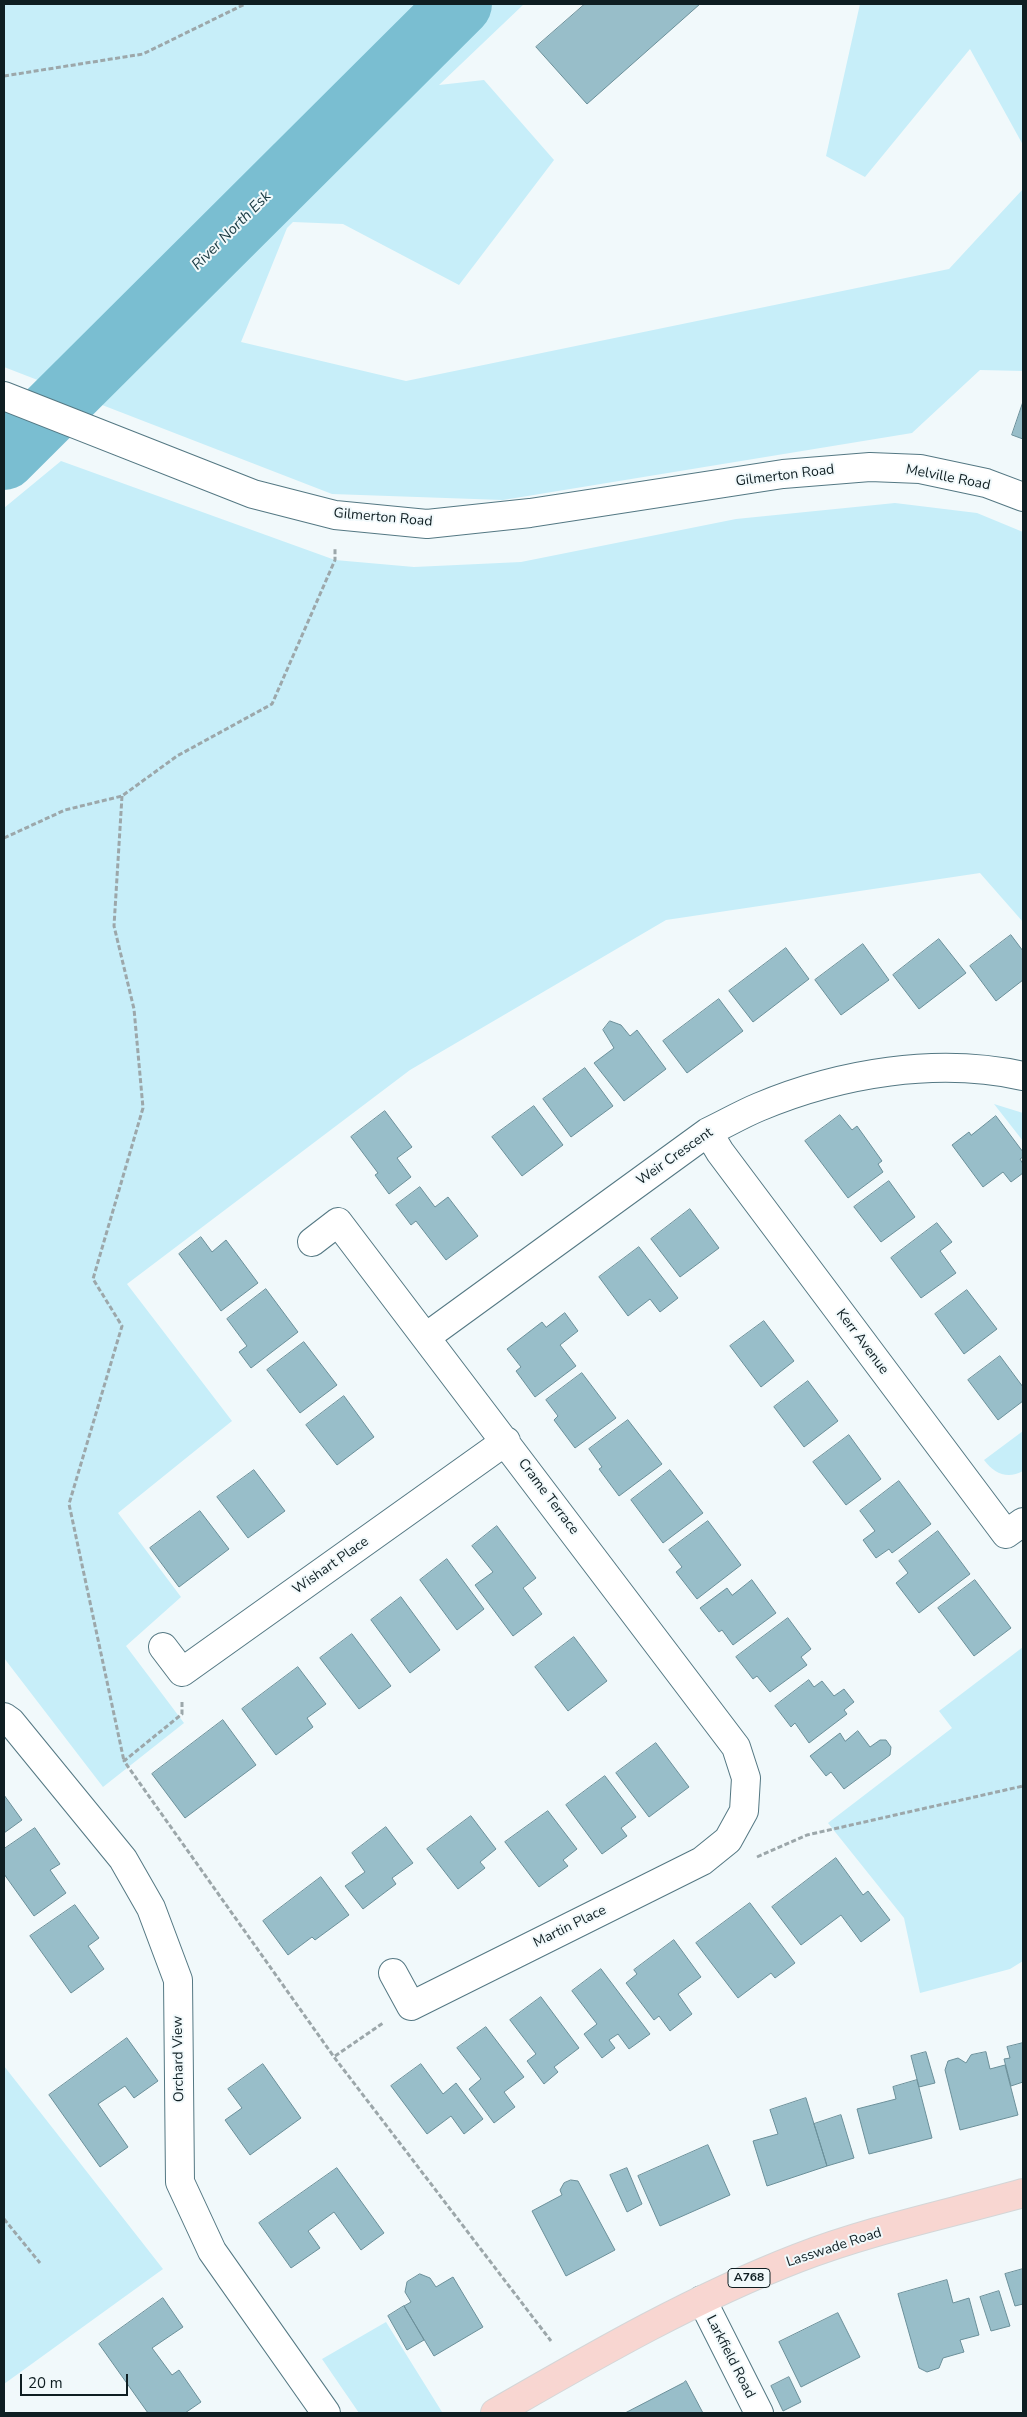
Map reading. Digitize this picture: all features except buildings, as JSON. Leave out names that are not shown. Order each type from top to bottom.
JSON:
[{"type":"main road","name":"Lasswade Road","points":[[496,2413],[637,2332],[702,2300],[800,2257],[851,2241],[1023,2194]]},
{"type":"street","name":"Gilmerton Road","points":[[4,396],[253,494],[335,516],[427,524],[530,513],[782,474],[870,467]]},
{"type":"street","name":"Melville Road","points":[[870,467],[920,469],[986,483],[1023,497]]},
{"type":"street","name":"Weir Crescent","points":[[426,1337],[708,1132],[760,1107],[814,1088],[876,1074],[936,1069],[993,1069],[1023,1076]]},
{"type":"street","name":"Kerr Avenue","points":[[708,1132],[720,1152],[1006,1534],[1023,1522]]},
{"type":"street","name":"Crame Terrace","points":[[312,1242],[338,1222],[506,1441],[736,1747],[746,1778],[744,1811]]},
{"type":"street","name":"Wishart Place","points":[[182,1672],[506,1441]]},
{"type":"street","points":[[163,1647],[182,1672]]},
{"type":"street","name":"Orchard View","points":[[4,1717],[11,1722],[123,1859],[151,1908],[178,1980],[180,2182],[212,2251],[326,2413]]},
{"type":"street","name":"Martin Place","points":[[411,2006],[702,1862],[728,1840],[744,1811]]},
{"type":"street","points":[[393,1973],[411,2006]]},
{"type":"street","name":"Larkfield Road","points":[[702,2300],[759,2413]]},
{"type":"path","points":[[4,76],[143,54],[245,4]]},
{"type":"path","points":[[4,838],[65,810],[122,796],[178,756],[272,704],[335,560],[335,516]]},
{"type":"path","points":[[122,796],[114,926],[134,1009],[143,1108],[93,1279],[122,1326],[68,1504],[124,1761],[334,2056],[550,2342],[560,2336],[578,2365]]},
{"type":"path","points":[[124,1761],[182,1714],[182,1672]]},
{"type":"path","points":[[728,1840],[754,1859],[807,1834],[1023,1786]]},
{"type":"path","points":[[334,2056],[367,2032],[411,2006]]},
{"type":"path","points":[[4,2219],[40,2263]]},
{"type":"shaded area","points":[[4,4],[524,4],[439,85],[484,80],[554,160],[459,285],[343,224],[293,222],[287,228],[241,342],[406,381],[949,269],[1023,189],[1023,371],[980,370],[912,433],[503,500],[332,494],[4,367]]},
{"type":"shaded area","points":[[860,4],[1023,4],[1023,145],[970,49],[865,177],[826,156]]},
{"type":"shaded area","points":[[61,461],[335,560],[414,567],[521,562],[736,519],[895,503],[977,513],[1023,532],[1023,922],[980,873],[666,920],[410,1070],[127,1284],[232,1421],[118,1513],[181,1597],[126,1646],[184,1723],[103,1787],[4,1658],[4,508]]},
{"type":"shaded area","points":[[994,1104],[1023,1113],[1023,1141]]},
{"type":"shaded area","points":[[1023,1431],[1023,1471],[1012,1475],[1001,1474],[984,1460]]},
{"type":"shaded area","points":[[1023,1647],[1023,1961],[1010,1969],[920,1993],[904,1918],[828,1823],[952,1728],[939,1711]]},
{"type":"shaded area","points":[[4,2066],[163,2269],[4,2384]]},
{"type":"shaded area","points":[[386,2322],[441,2413],[359,2413],[322,2359]]},
{"type":"waterway","name":"River North Esk","points":[[4,458],[460,4]]}]
